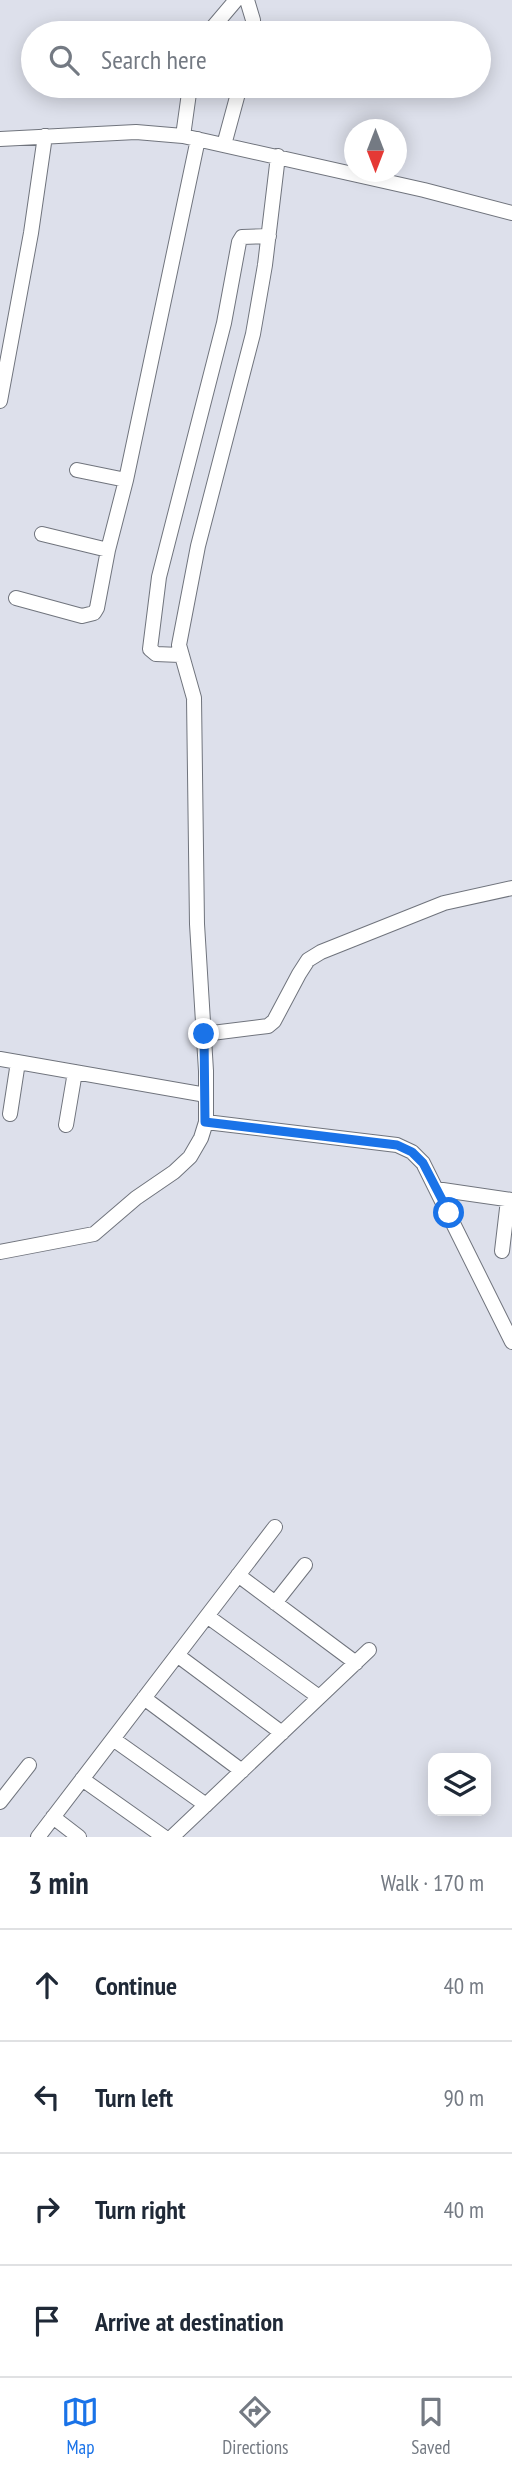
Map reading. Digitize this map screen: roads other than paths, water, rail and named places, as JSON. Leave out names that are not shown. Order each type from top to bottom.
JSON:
[{"type":"street","points":[[218,21],[236,0]]},
{"type":"street","points":[[247,0],[251,21]]},
{"type":"street","points":[[16,598],[82,616],[94,613],[97,608],[107,550],[126,480],[190,138],[190,98]]},
{"type":"street","points":[[224,145],[237,98]]},
{"type":"street","points":[[0,139],[136,132],[190,138],[278,156],[512,213]]},
{"type":"street","points":[[0,401],[31,233],[45,136]]},
{"type":"street","points":[[0,1252],[94,1234],[136,1198],[174,1172],[190,1157],[201,1138],[205,1122],[206,1095],[197,924],[194,698],[180,655],[180,636],[198,546],[253,334],[269,236],[278,156]]},
{"type":"street","points":[[180,655],[156,654],[150,649],[159,577],[222,334],[239,242],[247,235],[269,236]]},
{"type":"street","points":[[77,470],[126,480]]},
{"type":"street","points":[[42,534],[107,550]]},
{"type":"street","points":[[204,1034],[268,1027],[309,960],[321,952],[444,903],[512,888]]},
{"type":"street","points":[[0,1059],[206,1095]]},
{"type":"street","points":[[10,1114],[18,1062]]},
{"type":"street","points":[[66,1125],[75,1072]]},
{"type":"street","points":[[205,1122],[397,1145],[412,1152],[423,1163],[512,1342]]},
{"type":"street","points":[[436,1189],[510,1200],[502,1251]]},
{"type":"street","points":[[38,1837],[275,1527]]},
{"type":"street","points":[[275,1603],[305,1565]]},
{"type":"street","points":[[237,1575],[356,1663]]},
{"type":"street","points":[[207,1616],[319,1697]]},
{"type":"street","points":[[172,1837],[369,1650]]},
{"type":"street","points":[[177,1655],[282,1733]]},
{"type":"street","points":[[144,1698],[242,1771]]},
{"type":"street","points":[[113,1739],[206,1805]]},
{"type":"street","points":[[0,1802],[29,1765]]},
{"type":"street","points":[[82,1779],[164,1837]]},
{"type":"street","points":[[53,1817],[79,1837]]}]
